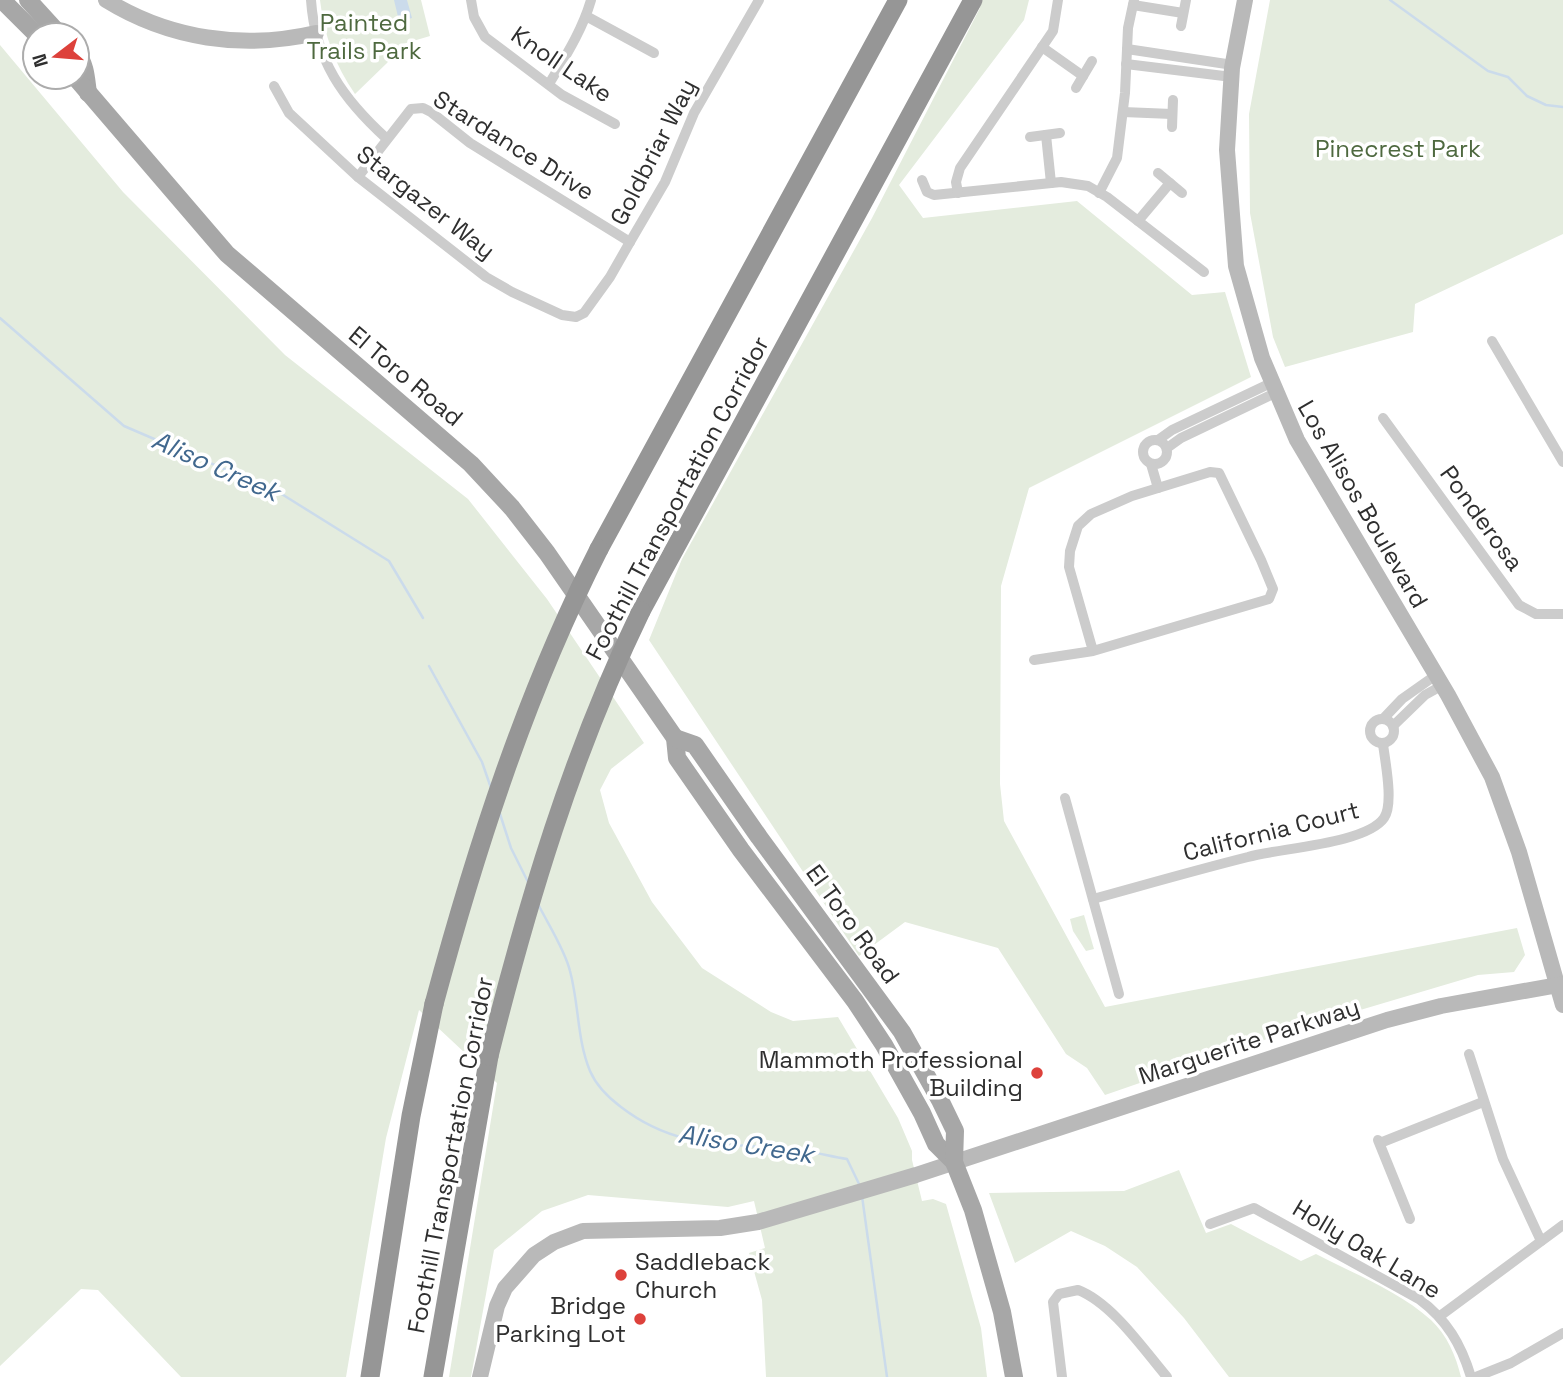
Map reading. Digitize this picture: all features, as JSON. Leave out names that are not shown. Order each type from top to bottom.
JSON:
[{"type":"highway","name":"Foothill Transportation Corridor","points":[[370,1377],[411,1116],[434,1003],[503,777],[558,636],[598,549],[898,0]]},
{"type":"highway","name":"Foothill Transportation Corridor","points":[[433,1377],[489,1056],[517,947],[579,757],[641,611],[973,1]]},
{"type":"main road","points":[[2,0],[23,21]]},
{"type":"main road","points":[[28,0],[47,21]]},
{"type":"main road","points":[[106,0],[132,17],[172,31],[215,39],[249,42],[316,33]]},
{"type":"main road","name":"Los Alisos Boulevard","points":[[1245,0],[1232,71],[1227,150],[1236,266],[1262,358],[1273,388],[1315,473],[1439,680],[1492,777],[1519,852],[1560,985],[1563,1005]]},
{"type":"main road","name":"El Toro Road","points":[[88,93],[226,254],[471,464],[512,508],[547,553],[675,738],[677,758],[741,850],[855,1001],[884,1045],[936,1144],[954,1162],[973,1210],[1002,1312],[1014,1377]]},
{"type":"main road","name":"Marguerite Parkway","points":[[480,1377],[497,1306],[505,1288],[534,1255],[554,1242],[583,1231],[720,1228],[758,1222],[916,1175],[1387,1020],[1441,1006],[1560,985]]},
{"type":"street","points":[[311,0],[316,33],[326,64],[341,91],[361,116],[387,139],[358,177]]},
{"type":"street","name":"Knoll Lake","points":[[471,0],[474,17],[485,37],[562,95],[615,124]]},
{"type":"street","points":[[549,84],[586,16],[591,0]]},
{"type":"street","name":"Goldbriar Way","points":[[576,317],[584,313],[631,242],[665,182],[694,113],[760,0]]},
{"type":"street","points":[[958,193],[956,182],[960,168],[1053,31],[1058,0]]},
{"type":"street","points":[[1181,26],[1186,0]]},
{"type":"street","points":[[1099,192],[1117,158],[1123,112],[1128,28],[1134,3],[1183,13]]},
{"type":"street","points":[[586,16],[654,53]]},
{"type":"street","points":[[1042,47],[1083,76]]},
{"type":"street","points":[[1127,49],[1232,71]]},
{"type":"street","points":[[1076,88],[1092,61]]},
{"type":"street","points":[[1126,64],[1232,71]]},
{"type":"street","name":"Stargazer Way","points":[[274,86],[289,113],[358,177],[486,277],[562,315],[576,317]]},
{"type":"street","points":[[1172,127],[1173,100]]},
{"type":"street","name":"Stardance Drive","points":[[387,139],[411,109],[423,108],[432,112],[470,143],[631,242]]},
{"type":"street","points":[[1123,112],[1172,114]]},
{"type":"street","points":[[1030,136],[1060,133]]},
{"type":"street","points":[[1046,135],[1051,183]]},
{"type":"street","points":[[1158,173],[1182,192]]},
{"type":"street","points":[[922,180],[927,192],[934,195],[1051,183],[1088,186],[1204,272]]},
{"type":"street","points":[[1138,221],[1170,183]]},
{"type":"street","points":[[1492,341],[1563,462]]},
{"type":"street","points":[[1151,464],[1160,464],[1164,449],[1273,388]]},
{"type":"street","name":"Ponderosa","points":[[1383,418],[1519,605],[1536,614],[1563,614]]},
{"type":"street","points":[[1158,488],[1151,464],[1145,458],[1144,446],[1150,441],[1164,449],[1174,483]]},
{"type":"street","points":[[1034,660],[1093,651],[1266,601],[1272,596],[1273,589],[1261,560],[1221,475],[1212,471],[1132,496],[1091,514],[1078,526],[1069,560],[1070,577],[1093,651]]},
{"type":"street","points":[[1393,726],[1383,719],[1402,699],[1439,680]]},
{"type":"street","points":[[1383,744],[1393,737],[1393,726],[1439,680]]},
{"type":"street","name":"California Court","points":[[1093,899],[1251,856],[1332,842],[1373,827],[1384,818],[1389,805],[1383,744],[1375,741],[1370,730],[1373,722],[1383,719]]},
{"type":"street","points":[[1065,798],[1119,994]]},
{"type":"street","points":[[1469,1054],[1503,1159],[1541,1241]]},
{"type":"street","points":[[1410,1219],[1379,1141],[1483,1102]]},
{"type":"street","name":"Holly Oak Lane","points":[[1210,1224],[1247,1209],[1259,1209],[1419,1299],[1440,1317],[1458,1341],[1471,1377]]},
{"type":"street","points":[[1440,1317],[1563,1225]]},
{"type":"street","points":[[1062,1377],[1053,1303],[1059,1294],[1078,1290],[1100,1304],[1121,1323],[1167,1377]]},
{"type":"street","points":[[1476,1377],[1511,1363],[1563,1333]]},
{"type":"green space","name":"Painted Trails Park","points":[[320,0],[421,0],[430,36],[403,44],[355,94],[332,49]]},
{"type":"green space","points":[[967,0],[1029,0],[1024,20],[899,185],[923,218],[1077,201],[1192,295],[1225,292],[1251,377],[1029,488],[1001,586],[1000,784],[1004,821],[1105,1007],[1517,928],[1525,955],[1514,972],[1478,975],[1293,1030],[1105,1095],[1087,1068],[1066,1054],[998,948],[905,922],[859,956],[649,640],[682,559],[872,218],[980,8]]},
{"type":"green space","name":"Pinecrest Park","points":[[1270,0],[1563,0],[1563,234],[1415,304],[1413,332],[1285,367],[1273,337],[1250,213],[1249,114]]},
{"type":"green space","points":[[0,45],[21,70],[21,91],[38,91],[123,192],[285,355],[468,499],[547,599],[644,743],[611,769],[600,790],[609,823],[652,902],[702,968],[771,1012],[793,1021],[838,1017],[898,1118],[912,1151],[922,1201],[933,1199],[946,1204],[981,1328],[987,1377],[766,1377],[762,1300],[749,1253],[765,1248],[754,1201],[728,1207],[588,1195],[542,1211],[494,1250],[471,1377],[449,1377],[497,1083],[419,1010],[386,1138],[346,1377],[181,1377],[98,1290],[81,1289],[0,1366]]},
{"type":"green space","points":[[1084,915],[1094,949],[1086,951],[1073,931],[1070,919]]},
{"type":"green space","points":[[1179,1170],[1206,1233],[1231,1224],[1301,1261],[1316,1254],[1391,1292],[1431,1320],[1442,1332],[1461,1377],[1229,1377],[1184,1318],[1137,1267],[1105,1246],[1071,1231],[1015,1263],[989,1193],[1124,1191]]},
{"type":"water","points":[[394,0],[407,0],[412,18],[399,21]]},
{"type":"waterway","points":[[1390,0],[1488,71],[1508,77],[1527,96],[1546,105],[1563,107]]},
{"type":"waterway","name":"Aliso Creek","points":[[0,318],[124,426],[280,493],[389,561],[423,618]]},
{"type":"waterway","name":"Aliso Creek","points":[[429,666],[482,762],[491,788]]},
{"type":"waterway","name":"Aliso Creek","points":[[500,814],[511,848],[528,882]]},
{"type":"waterway","name":"Aliso Creek","points":[[538,904],[568,963],[590,1071],[612,1100],[644,1122],[688,1139],[805,1151],[847,1159],[860,1186]]},
{"type":"waterway","name":"Aliso Creek","points":[[862,1196],[887,1377]]},
{"type":"place","name":"Mammoth Professional Building","points":[[1037,1073]]},
{"type":"place","name":"Saddleback Church","points":[[621,1275]]},
{"type":"place","name":"Bridge Parking Lot","points":[[640,1319]]}]
